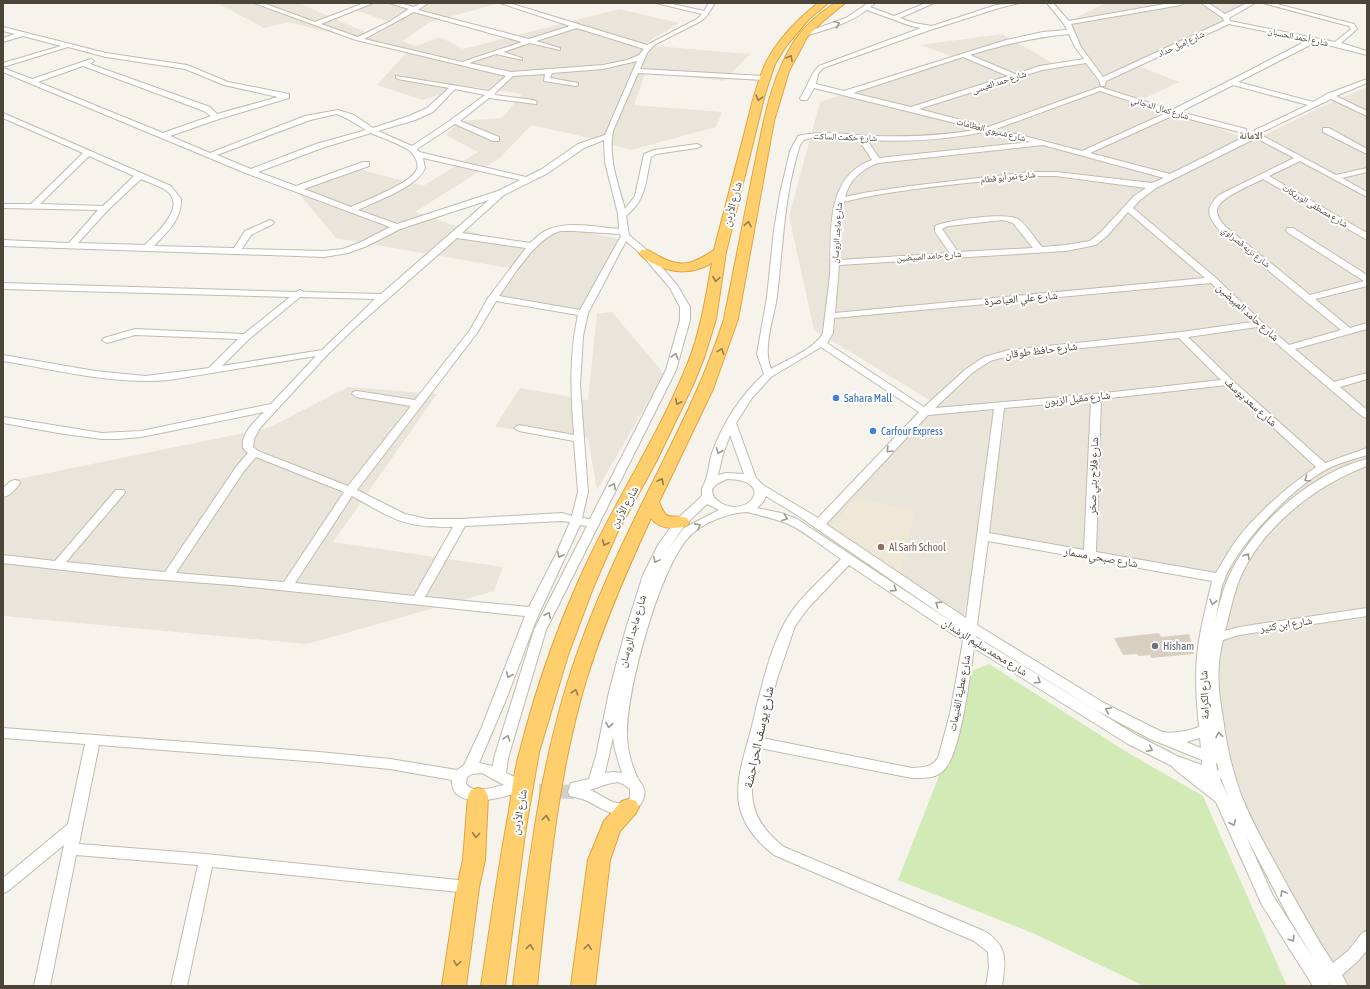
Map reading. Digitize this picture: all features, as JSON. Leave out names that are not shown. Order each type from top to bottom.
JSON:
[{"type":"highway","points":[[797,37],[806,17],[824,3]]},
{"type":"highway","points":[[797,37],[841,3]]},
{"type":"highway","name":"شارع الأردن","points":[[492,986],[525,774],[529,752],[543,702],[584,588],[609,534],[649,460],[683,392],[697,358],[709,319],[720,252],[765,78],[770,64],[797,37]]},
{"type":"highway","name":"شارع الأردن","points":[[525,986],[547,812],[566,718],[589,645],[620,566],[702,400],[726,339],[775,95],[797,37]]},
{"type":"highway","points":[[645,253],[663,264],[686,268],[704,263],[720,252]]},
{"type":"highway","points":[[651,501],[656,515],[663,521],[672,523],[681,522]]},
{"type":"highway","points":[[454,986],[468,887],[474,860],[478,796]]},
{"type":"highway","points":[[583,986],[599,860],[611,828],[629,807]]},
{"type":"street","points":[[256,3],[358,39],[461,64],[511,74],[613,65],[629,62],[641,57]]},
{"type":"street","points":[[317,24],[370,3]]},
{"type":"street","points":[[392,3],[558,49]]},
{"type":"street","points":[[358,39],[425,3]]},
{"type":"street","points":[[503,3],[648,48]]},
{"type":"street","points":[[659,3],[706,13]]},
{"type":"street","points":[[3,733],[319,757],[464,773],[487,769],[506,780],[511,786],[478,796],[462,792],[458,786],[464,773],[490,723],[532,612],[576,520],[581,506],[583,492],[574,385],[575,360],[583,313],[624,234],[622,216],[607,158],[608,136],[612,122],[641,57],[648,48],[690,25],[706,13],[712,3]]},
{"type":"street","points":[[797,37],[842,22],[872,3]]},
{"type":"street","points":[[895,18],[931,3]]},
{"type":"street","points":[[866,8],[928,28],[936,28],[998,6],[1016,3]]},
{"type":"street","points":[[1050,3],[1067,23],[1070,32],[1086,61],[1102,80],[1103,85],[1100,89]]},
{"type":"street","points":[[1067,23],[1181,3]]},
{"type":"street","points":[[1204,3],[1227,20]]},
{"type":"street","name":"شارع إميل حداد","points":[[1102,80],[1227,20],[1252,3]]},
{"type":"street","points":[[1266,3],[1339,20],[1352,25],[1354,29],[1336,44]]},
{"type":"street","name":"شارع أحمد الحسبان","points":[[1227,20],[1336,44],[1367,53]]},
{"type":"street","points":[[461,64],[576,26]]},
{"type":"street","points":[[804,98],[812,85],[815,73],[821,67],[928,28]]},
{"type":"street","points":[[3,29],[106,55],[186,67],[235,87],[286,96],[216,117],[163,136]]},
{"type":"street","points":[[846,93],[963,55],[1025,37],[1070,32]]},
{"type":"street","points":[[3,40],[22,34]]},
{"type":"street","points":[[1084,153],[1173,113],[1230,82],[1314,40]]},
{"type":"street","points":[[3,65],[66,46]]},
{"type":"street","points":[[496,52],[520,59]]},
{"type":"street","points":[[31,82],[106,55]]},
{"type":"street","points":[[963,55],[1014,76]]},
{"type":"street","name":"شارع حمد العيسى","points":[[913,109],[1014,76],[1059,64],[1086,61]]},
{"type":"street","points":[[84,64],[207,109],[216,117]]},
{"type":"street","points":[[3,70],[251,172],[397,227]]},
{"type":"street","points":[[549,70],[546,80],[576,84]]},
{"type":"street","points":[[635,71],[765,78]]},
{"type":"street","points":[[415,152],[490,95],[511,74]]},
{"type":"street","points":[[398,77],[533,102]]},
{"type":"street","points":[[1367,81],[1330,96],[1260,135],[1249,138],[1241,136],[1242,132],[1260,135],[1367,195]]},
{"type":"street","points":[[1230,82],[1315,105]]},
{"type":"street","name":"شارع شتيوي العظامات","points":[[812,85],[913,109],[1143,168],[1170,177]]},
{"type":"street","points":[[251,172],[318,146],[401,122],[430,110],[454,87]]},
{"type":"street","name":"شارع كمال الدجاني","points":[[1100,89],[1173,113],[1242,132]]},
{"type":"street","name":"شارع حكمت الساكت","points":[[769,374],[765,367],[762,354],[772,297],[778,230],[784,194],[796,145],[801,138],[809,136],[943,136],[988,129],[1071,98],[1100,89]]},
{"type":"street","points":[[1330,96],[1367,114]]},
{"type":"street","points":[[211,155],[291,124],[342,112],[373,131],[415,152],[528,180]]},
{"type":"street","points":[[3,115],[168,188],[174,194],[178,204],[177,211],[170,222],[148,247]]},
{"type":"street","points":[[455,121],[496,140]]},
{"type":"street","points":[[1326,130],[1367,152]]},
{"type":"street","points":[[3,244],[148,247],[324,254],[336,253],[364,244],[397,227],[501,193],[550,168],[581,146],[608,136]]},
{"type":"street","points":[[861,137],[877,161]]},
{"type":"street","name":"شارع حامد المبيضين","points":[[835,263],[1080,247],[1093,243],[1104,234],[1137,198],[1153,186],[1249,138]]},
{"type":"street","name":"شارع ماجد الروسان","points":[[821,343],[828,333],[839,201],[846,184],[861,168],[877,161],[1044,143]]},
{"type":"street","points":[[622,216],[634,206],[638,199],[642,186],[647,156],[654,152],[697,146]]},
{"type":"street","points":[[351,210],[416,178],[422,169],[415,152]]},
{"type":"street","points":[[34,206],[88,153]]},
{"type":"street","name":"شارع نزيه قصراوي","points":[[1300,158],[1263,176],[1216,202],[1212,212],[1215,220],[1231,236],[1310,298],[1348,331]]},
{"type":"street","points":[[296,189],[366,164]]},
{"type":"street","points":[[1336,178],[1367,170]]},
{"type":"street","name":"شارع نمر أبو قطام","points":[[839,201],[863,195],[974,180],[1040,174],[1074,176],[1153,186]]},
{"type":"street","points":[[72,245],[105,208],[140,175]]},
{"type":"street","name":"شارع مصطفى الوريكات","points":[[1263,176],[1367,237]]},
{"type":"street","points":[[846,184],[863,195]]},
{"type":"street","points":[[501,193],[456,235],[383,297],[325,352],[272,408],[250,436],[247,443],[248,448],[254,452],[350,491],[401,517],[413,521],[427,523],[461,523],[562,517],[594,524]]},
{"type":"street","points":[[3,206],[105,208]]},
{"type":"street","name":"شارع حامد المبيضين","points":[[1128,208],[1213,280],[1259,324],[1367,415]]},
{"type":"street","points":[[955,254],[939,232],[938,228],[940,226],[946,224],[1006,218],[1015,220],[1040,250]]},
{"type":"street","points":[[237,250],[248,233],[270,222]]},
{"type":"street","points":[[287,587],[350,491],[474,331],[493,298],[532,246],[547,233],[559,229],[573,228],[624,234],[645,253],[674,287],[685,307],[685,320],[671,370],[540,630],[501,758],[500,776]]},
{"type":"street","points":[[1290,230],[1367,279]]},
{"type":"street","points":[[456,235],[532,246]]},
{"type":"street","name":"شارع علي العياصرة","points":[[830,316],[1213,280]]},
{"type":"street","points":[[1310,298],[1367,283]]},
{"type":"street","points":[[3,286],[300,293],[383,297]]},
{"type":"street","points":[[212,370],[246,337],[300,293]]},
{"type":"street","points":[[493,298],[583,313]]},
{"type":"street","name":"شارع حافظ طوقان","points":[[818,524],[925,412],[969,371],[987,359],[1012,352],[1181,335],[1259,324]]},
{"type":"street","points":[[1288,348],[1367,326]]},
{"type":"street","points":[[107,340],[135,332],[246,337]]},
{"type":"street","name":"شارع سعد يوسف","points":[[1181,335],[1229,382],[1323,467]]},
{"type":"street","points":[[712,482],[712,470],[731,422],[749,394],[769,374],[821,343],[925,412]]},
{"type":"street","points":[[3,358],[126,378],[169,377],[325,352]]},
{"type":"street","points":[[1332,386],[1367,376]]},
{"type":"street","name":"شارع مقبل الزبون","points":[[925,412],[1096,397],[1229,382]]},
{"type":"street","points":[[357,394],[418,404]]},
{"type":"street","name":"شارع فلاح بني صخر","points":[[1090,554],[1096,397]]},
{"type":"street","name":"شارع عطية الغنيمات","points":[[754,742],[912,773],[931,772],[939,767],[944,760],[957,714],[970,633],[999,406]]},
{"type":"street","points":[[3,420],[64,431],[102,436],[118,436],[141,434],[272,408]]},
{"type":"street","points":[[731,422],[755,484],[761,494],[760,500],[747,509],[729,510],[712,503],[707,498],[706,492],[708,486],[718,478],[735,476],[755,484]]},
{"type":"street","points":[[519,428],[579,439]]},
{"type":"street","name":"شارع الكرامة","points":[[1331,982],[1247,826],[1228,777],[1218,734],[1212,688],[1212,636],[1219,578],[1240,543],[1258,521],[1298,485],[1323,467],[1367,451]]},
{"type":"street","points":[[168,576],[240,469],[254,452]]},
{"type":"street","name":"شارع الكرامة","points":[[1331,982],[1267,900],[1210,773],[1202,693],[1203,662],[1234,576],[1251,548],[1289,508],[1313,488],[1344,471],[1367,462]]},
{"type":"street","points":[[3,494],[15,483]]},
{"type":"street","name":"شارع محمد سليم الرشدان","points":[[755,484],[818,524],[970,633],[1133,740],[1172,760],[1210,773],[1228,777]]},
{"type":"street","points":[[57,566],[120,492]]},
{"type":"street","name":"شارع ماجد الروسان","points":[[595,782],[604,756],[617,684],[631,632],[649,575],[664,545],[681,522],[707,498]]},
{"type":"street","name":"شارع محمد سليم الرشدان","points":[[747,509],[777,516],[793,522],[848,559],[970,633],[1100,706],[1155,735],[1225,763]]},
{"type":"street","name":"شارع ماجد الروسان","points":[[629,807],[635,801],[638,794],[625,764],[620,732],[626,690],[657,582],[671,552],[684,535],[696,526],[729,510]]},
{"type":"street","points":[[417,601],[461,523]]},
{"type":"street","name":"شارع صبحي مسمار","points":[[982,536],[1219,578]]},
{"type":"street","points":[[3,559],[124,573],[287,587],[532,612]]},
{"type":"street","name":"شارع يوسف الحراحشة","points":[[848,559],[800,609],[788,627],[770,679],[754,742],[746,784],[746,802],[749,816],[768,844],[779,852],[875,891],[979,936],[994,948],[997,957],[994,986]]},
{"type":"street","name":"شارع ابن كثير","points":[[1212,636],[1367,612]]},
{"type":"street","points":[[1155,735],[1184,738],[1193,736],[1205,730]]},
{"type":"street","points":[[42,986],[93,740]]},
{"type":"street","points":[[1172,760],[1222,799]]},
{"type":"street","points":[[629,807],[619,809],[607,806],[575,789],[616,776],[632,781]]},
{"type":"street","points":[[3,887],[74,828]]},
{"type":"street","points":[[71,849],[206,860],[468,887]]},
{"type":"street","points":[[179,986],[206,860]]},
{"type":"street","points":[[1331,982],[1367,938]]},
{"type":"shaded area","points":[[217,3],[299,3],[374,36],[395,24],[350,8],[357,3],[500,3],[430,22],[402,41],[416,46],[440,37],[463,49],[619,9],[679,23],[643,45],[750,54],[724,81],[646,71],[634,105],[722,112],[716,127],[631,150],[581,136],[531,125],[500,158],[415,212],[527,250],[563,227],[618,239],[587,312],[499,296],[520,270],[336,238],[296,190],[362,170],[423,186],[478,152],[446,135],[459,121],[502,118],[522,94],[468,86],[423,100],[377,85],[407,52],[288,22],[264,28]]},
{"type":"shaded area","points":[[1106,3],[1238,3],[1250,8],[1136,65],[1179,82],[1141,100],[1253,141],[1317,109],[1367,87],[1367,986],[1331,986],[1321,975],[1200,712],[1222,578],[981,534],[963,619],[811,532],[936,404],[814,330],[789,216],[820,102],[957,58],[920,45],[1002,34],[1054,64],[1091,64],[1065,23]]},
{"type":"shaded area","points":[[612,312],[664,374],[597,490],[588,438],[495,427],[520,388],[588,400],[597,314]]},
{"type":"shaded area","points":[[348,387],[437,394],[333,542],[503,567],[494,591],[307,644],[3,616],[3,490],[14,480],[268,428]]},
{"type":"shaded area","name":"Al Sarh School","points":[[856,498],[915,510],[901,573],[831,531],[837,519]]},
{"type":"green space","points":[[989,664],[1125,751],[1203,796],[1287,986],[1144,986],[1035,934],[898,880],[950,748],[969,672]]},
{"type":"building","name":"Hisham","points":[[1159,633],[1161,637],[1189,634],[1194,654],[1151,658],[1150,655],[1123,655],[1114,638]]},
{"type":"tunnel","points":[[518,790],[575,792]]},
{"type":"place","name":"Sahara Mall","points":[[836,398]]},
{"type":"place","name":"Carfour Express","points":[[873,431]]},
{"type":"place","name":"Al Sarh School","points":[[881,547]]},
{"type":"place","name":"Hisham","points":[[1155,646]]},
{"type":"district","name":"الامانة","points":[[1251,135]]}]
